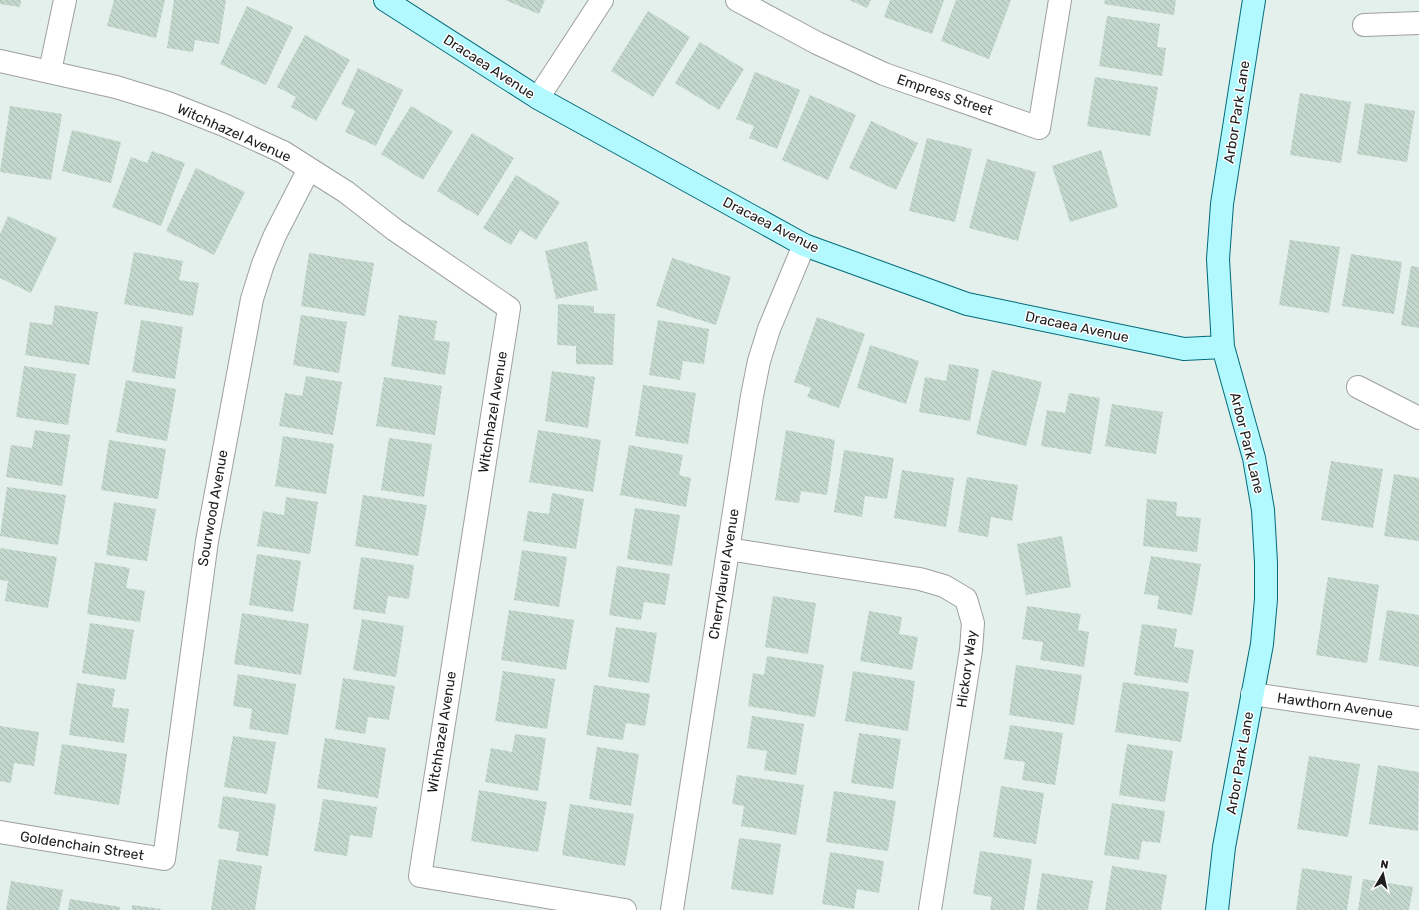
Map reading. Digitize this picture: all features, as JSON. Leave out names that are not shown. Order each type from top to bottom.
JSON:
[{"type":"street","points":[[50,71],[65,0]]},
{"type":"street","name":"Dracaea Avenue","points":[[385,0],[538,98],[804,245],[967,304],[1184,349],[1222,346]]},
{"type":"street","points":[[538,98],[602,0]]},
{"type":"street","name":"Empress Street","points":[[737,0],[818,43],[884,74],[1039,128],[1060,0]]},
{"type":"street","name":"Arbor Park Lane","points":[[1217,910],[1224,847],[1262,644],[1266,599],[1266,563],[1263,510],[1254,458],[1222,346],[1218,259],[1222,204],[1254,0]]},
{"type":"street","points":[[1364,25],[1419,23]]},
{"type":"street","name":"Witchhazel Avenue","points":[[0,61],[116,87],[168,103],[224,125],[283,152],[346,192],[394,230],[509,308],[420,876],[625,910]]},
{"type":"street","name":"Sourwood Avenue","points":[[164,859],[207,541],[252,299],[263,264],[275,235],[309,169]]},
{"type":"street","name":"Cherrylaurel Avenue","points":[[672,910],[752,396],[759,361],[769,329],[804,245]]},
{"type":"street","points":[[1358,387],[1419,418]]},
{"type":"street","name":"Hickory Way","points":[[728,549],[920,579],[944,586],[966,599],[973,623],[971,650],[930,910]]},
{"type":"street","name":"Hawthorn Avenue","points":[[1252,694],[1419,718]]},
{"type":"street","name":"Goldenchain Street","points":[[0,832],[164,859]]},
{"type":"building","points":[[0,0],[21,0],[20,7],[0,4]]},
{"type":"building","points":[[114,0],[165,0],[156,38],[107,26]]},
{"type":"building","points":[[174,0],[226,0],[219,44],[195,40],[193,52],[167,48]]},
{"type":"building","points":[[505,0],[545,0],[539,14]]},
{"type":"building","points":[[849,0],[871,0],[867,8]]},
{"type":"building","points":[[890,0],[944,0],[932,34],[884,17]]},
{"type":"building","points":[[956,0],[1011,0],[989,59],[941,41]]},
{"type":"building","points":[[1105,0],[1176,0],[1174,15],[1104,4]]},
{"type":"building","points":[[247,6],[293,27],[266,85],[220,64]]},
{"type":"building","points":[[648,11],[690,37],[653,97],[611,71]]},
{"type":"building","points":[[1107,16],[1160,24],[1157,47],[1166,48],[1162,76],[1099,66]]},
{"type":"building","points":[[305,35],[350,60],[316,121],[291,107],[296,97],[277,87]]},
{"type":"building","points":[[700,42],[744,69],[719,110],[675,83]]},
{"type":"building","points":[[358,68],[403,90],[376,146],[345,132],[355,111],[341,104]]},
{"type":"building","points":[[755,72],[800,90],[777,149],[749,138],[754,126],[736,119]]},
{"type":"building","points":[[1095,77],[1158,87],[1150,136],[1087,126]]},
{"type":"building","points":[[1300,93],[1351,102],[1341,163],[1290,155]]},
{"type":"building","points":[[810,95],[856,115],[828,180],[782,160]]},
{"type":"building","points":[[1365,103],[1415,111],[1407,162],[1357,154]]},
{"type":"building","points":[[10,106],[62,114],[51,180],[0,172]]},
{"type":"building","points":[[411,106],[453,131],[423,180],[381,154]]},
{"type":"building","points":[[871,121],[918,143],[896,190],[849,168]]},
{"type":"building","points":[[72,130],[121,142],[111,183],[62,171]]},
{"type":"building","points":[[472,133],[514,158],[478,216],[437,191]]},
{"type":"building","points":[[927,138],[972,149],[955,222],[909,211]]},
{"type":"building","points":[[1101,150],[1118,207],[1070,222],[1052,166]]},
{"type":"building","points":[[152,151],[185,163],[161,226],[112,207],[131,157],[147,163]]},
{"type":"building","points":[[987,159],[1036,172],[1018,241],[969,228]]},
{"type":"building","points":[[196,168],[245,192],[214,255],[166,231]]},
{"type":"building","points":[[516,175],[560,202],[536,240],[520,230],[511,245],[483,228]]},
{"type":"building","points":[[8,216],[57,238],[31,293],[0,278],[0,234]]},
{"type":"building","points":[[1290,240],[1340,247],[1329,313],[1279,305]]},
{"type":"building","points":[[587,241],[598,290],[556,299],[545,251]]},
{"type":"building","points":[[134,252],[183,261],[179,280],[199,283],[193,316],[124,304]]},
{"type":"building","points":[[309,253],[374,263],[365,316],[301,306]]},
{"type":"building","points":[[1351,254],[1402,262],[1394,314],[1342,306]]},
{"type":"building","points":[[672,258],[731,277],[716,325],[656,306]]},
{"type":"building","points":[[1411,266],[1419,267],[1419,328],[1401,325]]},
{"type":"building","points":[[558,304],[594,306],[594,313],[615,314],[613,365],[576,364],[576,346],[557,345]]},
{"type":"building","points":[[55,305],[98,312],[89,365],[25,355],[30,322],[52,325]]},
{"type":"building","points":[[301,315],[347,322],[339,373],[293,365]]},
{"type":"building","points":[[399,315],[437,321],[434,340],[450,342],[445,375],[391,366]]},
{"type":"building","points":[[817,317],[865,334],[839,408],[807,397],[811,388],[794,382]]},
{"type":"building","points":[[141,320],[183,327],[175,379],[132,372]]},
{"type":"building","points":[[658,320],[709,329],[704,364],[683,361],[680,380],[649,375]]},
{"type":"building","points":[[870,345],[919,361],[906,404],[857,388]]},
{"type":"building","points":[[949,364],[979,369],[970,421],[919,412],[925,377],[946,381]]},
{"type":"building","points":[[24,366],[76,374],[68,425],[16,417]]},
{"type":"building","points":[[992,370],[1042,382],[1026,446],[976,434]]},
{"type":"building","points":[[552,371],[595,377],[588,428],[545,421]]},
{"type":"building","points":[[306,376],[342,382],[333,435],[279,426],[285,393],[302,396]]},
{"type":"building","points":[[384,377],[442,386],[435,435],[376,426]]},
{"type":"building","points":[[126,380],[176,389],[167,441],[116,432]]},
{"type":"building","points":[[643,385],[696,393],[688,444],[635,436]]},
{"type":"building","points":[[1069,393],[1100,398],[1091,454],[1041,446],[1047,410],[1065,413]]},
{"type":"building","points":[[1112,404],[1163,412],[1156,454],[1105,446]]},
{"type":"building","points":[[35,430],[70,435],[62,486],[6,477],[11,445],[32,448]]},
{"type":"building","points":[[538,430],[601,440],[593,492],[529,482]]},
{"type":"building","points":[[786,430],[835,440],[827,495],[801,491],[799,503],[775,500]]},
{"type":"building","points":[[283,436],[334,444],[326,494],[275,486]]},
{"type":"building","points":[[389,438],[432,444],[424,497],[381,490]]},
{"type":"building","points":[[109,440],[166,449],[158,499],[101,490]]},
{"type":"building","points":[[629,445],[683,455],[679,475],[691,478],[686,507],[620,495]]},
{"type":"building","points":[[844,450],[894,458],[887,499],[865,496],[862,517],[834,512]]},
{"type":"building","points":[[1331,461],[1383,469],[1373,528],[1321,520]]},
{"type":"building","points":[[902,470],[954,478],[946,527],[894,518]]},
{"type":"building","points":[[1394,474],[1419,478],[1419,541],[1384,536]]},
{"type":"building","points":[[967,477],[1018,485],[1012,521],[991,517],[988,537],[958,532]]},
{"type":"building","points":[[7,487],[66,495],[58,545],[0,536]]},
{"type":"building","points":[[552,493],[584,499],[576,549],[523,541],[528,511],[549,514]]},
{"type":"building","points":[[363,495],[427,505],[418,556],[355,546]]},
{"type":"building","points":[[286,497],[318,502],[310,554],[257,546],[263,511],[284,515]]},
{"type":"building","points":[[1147,499],[1177,502],[1176,516],[1201,518],[1197,552],[1143,546]]},
{"type":"building","points":[[114,502],[156,509],[147,561],[106,555]]},
{"type":"building","points":[[635,508],[680,515],[672,566],[627,559]]},
{"type":"building","points":[[1062,536],[1071,587],[1026,595],[1017,544]]},
{"type":"building","points":[[0,548],[57,557],[48,608],[5,601],[8,581],[0,580]]},
{"type":"building","points":[[522,550],[567,557],[559,607],[514,600]]},
{"type":"building","points":[[257,554],[301,561],[293,612],[249,605]]},
{"type":"building","points":[[1151,556],[1201,564],[1192,615],[1157,609],[1159,596],[1144,594]]},
{"type":"building","points":[[361,557],[414,565],[409,599],[388,596],[385,614],[353,609]]},
{"type":"building","points":[[95,562],[130,568],[126,588],[145,591],[140,622],[87,614]]},
{"type":"building","points":[[617,566],[670,574],[665,605],[644,602],[641,620],[609,615]]},
{"type":"building","points":[[1328,577],[1379,585],[1367,663],[1316,655]]},
{"type":"building","points":[[773,596],[816,603],[808,654],[765,647]]},
{"type":"building","points":[[1027,606],[1081,614],[1078,630],[1089,632],[1084,667],[1040,660],[1043,642],[1022,639]]},
{"type":"building","points":[[509,610],[574,620],[566,670],[501,660]]},
{"type":"building","points":[[1387,610],[1419,615],[1419,667],[1379,660]]},
{"type":"building","points":[[869,611],[902,617],[899,634],[918,637],[912,670],[860,661]]},
{"type":"building","points":[[242,613],[309,624],[301,675],[234,664]]},
{"type":"building","points":[[362,619],[404,626],[396,677],[353,670]]},
{"type":"building","points":[[90,623],[134,630],[126,680],[82,673]]},
{"type":"building","points":[[1142,624],[1177,629],[1174,647],[1194,650],[1188,683],[1134,675]]},
{"type":"building","points":[[616,627],[657,633],[649,683],[608,677]]},
{"type":"building","points":[[767,656],[824,665],[815,717],[748,706],[753,673],[764,675]]},
{"type":"building","points":[[1016,665],[1082,675],[1074,725],[1009,715]]},
{"type":"building","points":[[503,671],[555,679],[547,729],[495,721]]},
{"type":"building","points":[[853,671],[915,681],[908,731],[845,721]]},
{"type":"building","points":[[238,674],[296,684],[288,735],[249,729],[252,709],[233,706]]},
{"type":"building","points":[[343,678],[395,686],[389,720],[368,717],[365,734],[335,729]]},
{"type":"building","points":[[1123,682],[1189,692],[1181,742],[1115,732]]},
{"type":"building","points":[[77,683],[115,689],[112,707],[129,709],[124,743],[69,735]]},
{"type":"building","points":[[594,685],[650,694],[645,726],[626,723],[623,740],[586,735]]},
{"type":"building","points":[[752,716],[804,724],[796,775],[764,770],[767,751],[747,748]]},
{"type":"building","points":[[1010,725],[1063,733],[1055,785],[1022,780],[1025,762],[1004,759]]},
{"type":"building","points":[[0,726],[39,732],[34,766],[14,763],[11,783],[0,781]]},
{"type":"building","points":[[859,733],[901,739],[893,789],[851,783]]},
{"type":"building","points":[[515,734],[546,738],[538,791],[485,782],[491,748],[512,752]]},
{"type":"building","points":[[233,736],[276,742],[267,794],[224,787]]},
{"type":"building","points":[[325,738],[386,748],[378,798],[317,788]]},
{"type":"building","points":[[62,744],[127,754],[119,805],[54,794]]},
{"type":"building","points":[[1127,744],[1173,751],[1165,802],[1119,795]]},
{"type":"building","points":[[597,747],[639,754],[631,806],[589,799]]},
{"type":"building","points":[[1309,756],[1360,764],[1348,837],[1297,829]]},
{"type":"building","points":[[1378,765],[1419,772],[1418,831],[1369,824]]},
{"type":"building","points":[[737,775],[804,785],[796,835],[741,826],[744,806],[732,804]]},
{"type":"building","points":[[1001,786],[1044,793],[1036,844],[993,837]]},
{"type":"building","points":[[479,790],[547,802],[538,852],[471,841]]},
{"type":"building","points":[[834,791],[896,801],[888,851],[826,842]]},
{"type":"building","points":[[223,796],[276,804],[268,856],[236,851],[239,832],[218,828]]},
{"type":"building","points":[[323,799],[377,807],[372,838],[350,835],[347,856],[314,851]]},
{"type":"building","points":[[1112,803],[1165,811],[1160,843],[1142,841],[1139,860],[1104,855]]},
{"type":"building","points":[[570,804],[634,814],[625,866],[562,855]]},
{"type":"building","points":[[739,838],[781,844],[773,895],[731,889]]},
{"type":"building","points":[[980,851],[1032,859],[1024,910],[990,910],[992,897],[973,894]]},
{"type":"building","points":[[830,852],[884,861],[879,893],[857,889],[854,909],[822,904]]},
{"type":"building","points":[[219,859],[262,866],[255,910],[211,910]]},
{"type":"building","points":[[1112,866],[1167,875],[1161,910],[1105,910]]},
{"type":"building","points":[[1302,868],[1352,876],[1347,910],[1296,910]]},
{"type":"building","points":[[1042,873],[1093,881],[1088,910],[1036,910]]},
{"type":"building","points":[[1363,879],[1413,887],[1409,910],[1358,910]]},
{"type":"building","points":[[11,881],[63,890],[59,910],[6,910]]},
{"type":"building","points":[[70,899],[120,907],[120,910],[68,910]]},
{"type":"building","points":[[132,905],[161,909],[161,910],[132,910]]}]
